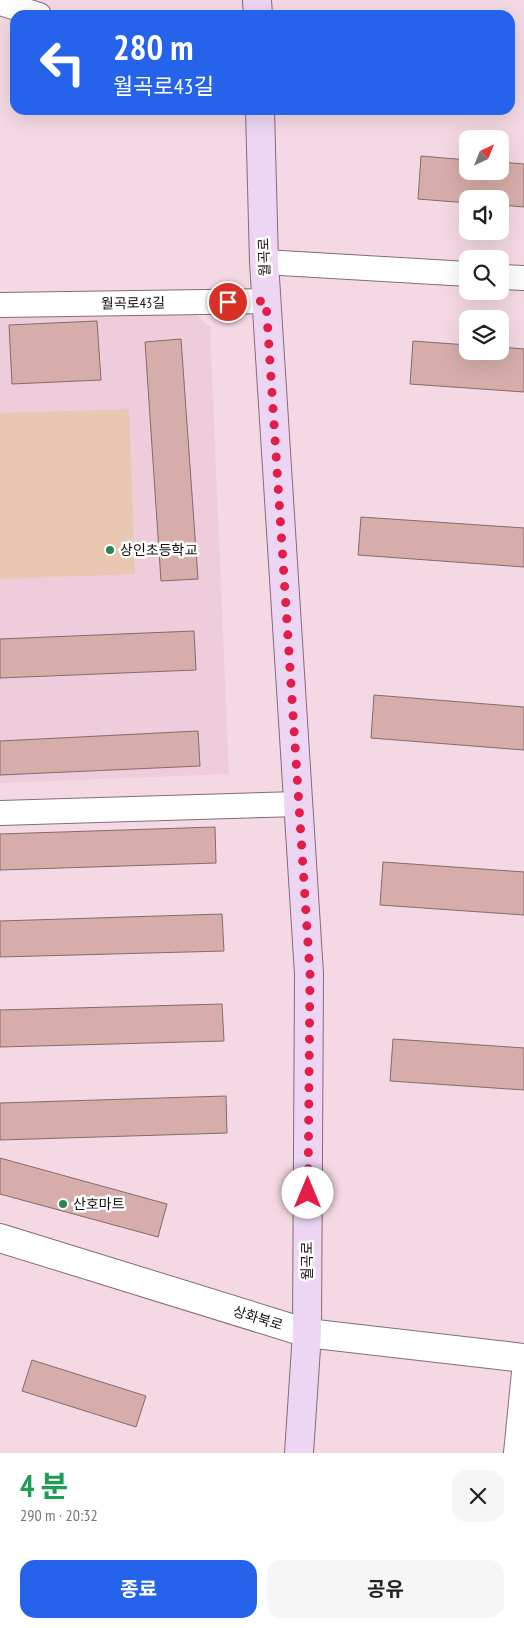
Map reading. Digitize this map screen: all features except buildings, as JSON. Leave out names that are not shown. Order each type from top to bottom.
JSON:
[{"type":"main road","name":"월곡로","points":[[260,115],[266,301],[310,974],[306,1333],[299,1453]]},
{"type":"street","points":[[0,3],[23,10]]},
{"type":"street","points":[[264,262],[459,273]]},
{"type":"street","points":[[509,277],[524,278]]},
{"type":"street","name":"월곡로43길","points":[[0,305],[266,301]]},
{"type":"street","points":[[0,813],[299,804]]},
{"type":"street","name":"상화북로","points":[[0,1238],[306,1333],[524,1358]]},
{"type":"street","points":[[516,1453],[524,1372]]},
{"type":"shaded area","name":"상인초등학교","points":[[191,310],[210,327],[229,774],[0,783],[0,318]]},
{"type":"shaded area","points":[[129,409],[135,574],[0,579],[0,413]]},
{"type":"place","name":"상인초등학교","points":[[110,550]]},
{"type":"place","name":"산호마트","points":[[63,1204]]},
{"type":"route","points":[[228,302],[266,301],[310,974],[308,1193]]}]
